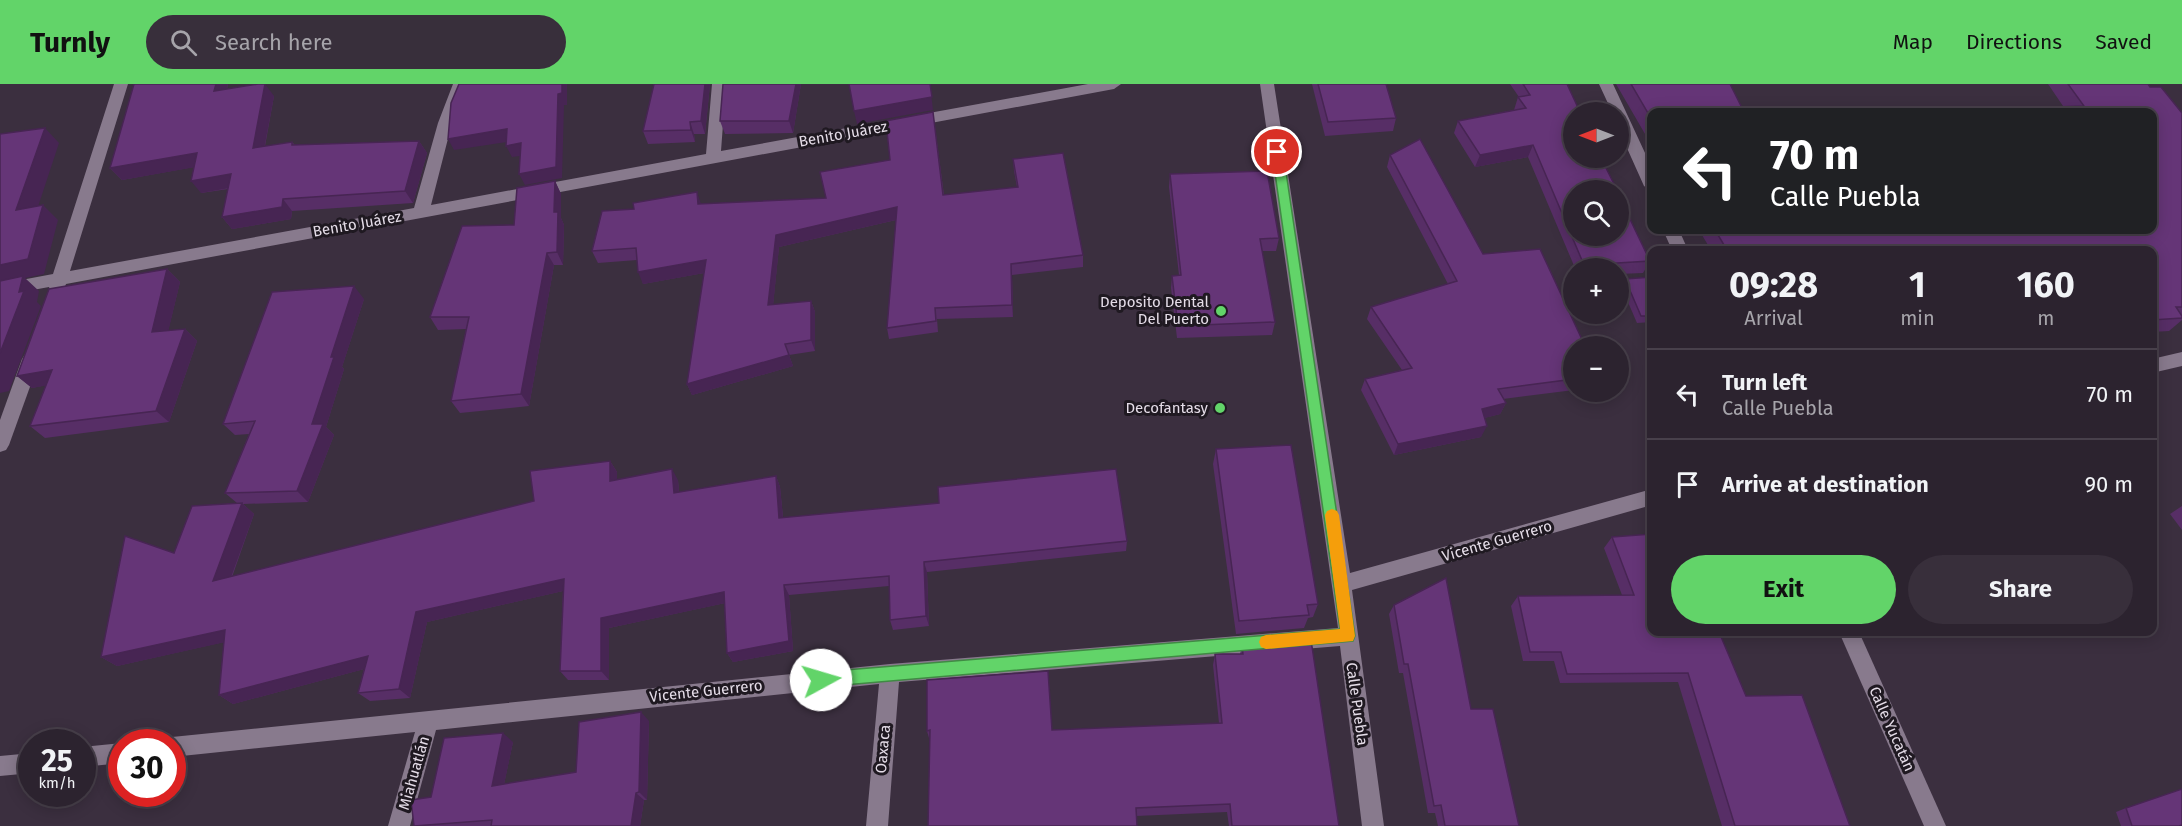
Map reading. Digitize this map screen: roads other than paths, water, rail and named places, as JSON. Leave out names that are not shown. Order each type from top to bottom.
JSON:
[{"type":"street","points":[[53,301],[122,84]]},
{"type":"street","points":[[420,212],[445,123],[460,84]]},
{"type":"street","points":[[713,158],[719,84]]},
{"type":"street","name":"Benito Juárez","points":[[0,290],[1114,84]]},
{"type":"street","name":"Calle Puebla","points":[[1267,84],[1342,584],[1373,826]]},
{"type":"street","points":[[1606,84],[1647,175]]},
{"type":"street","points":[[0,445],[36,345]]},
{"type":"street","points":[[2157,365],[2182,359]]},
{"type":"street","name":"Vicente Guerrero","points":[[1342,584],[1647,498]]},
{"type":"street","name":"Vicente Guerrero","points":[[186,745],[890,673],[1348,636]]},
{"type":"street","name":"Calle Yucatán","points":[[1851,636],[1935,826]]},
{"type":"street","name":"Oaxaca","points":[[877,826],[890,673]]},
{"type":"street","name":"Miahuatlán","points":[[399,826],[429,719]]},
{"type":"street","points":[[0,766],[18,764]]},
{"type":"place","name":"Deposito Dental Del Puerto","points":[[1221,311]]},
{"type":"place","name":"Decofantasy","points":[[1220,408]]}]
